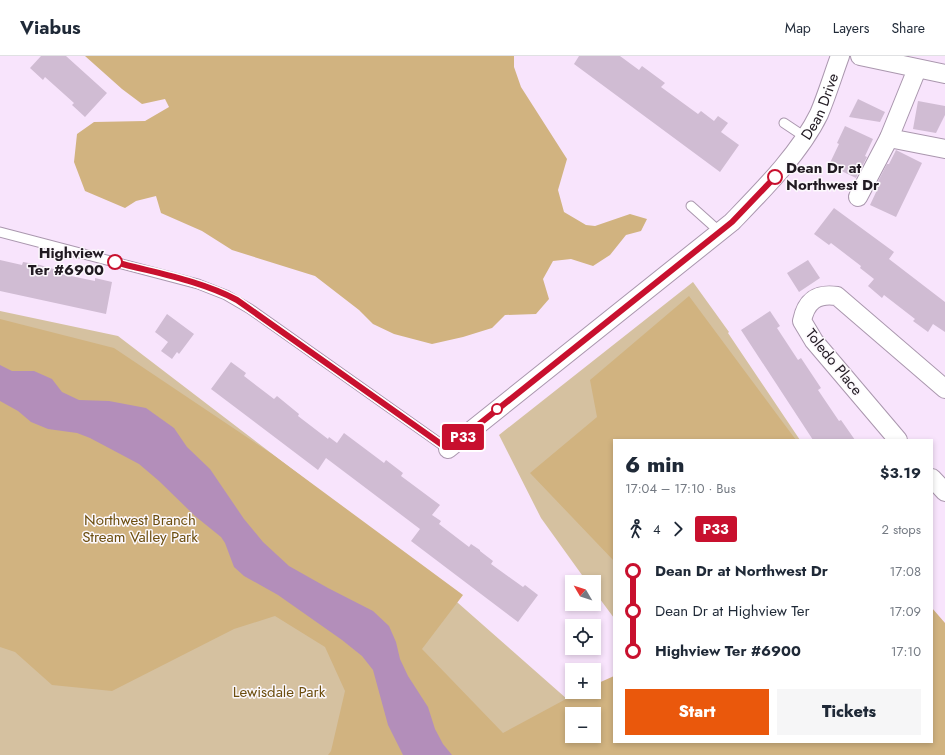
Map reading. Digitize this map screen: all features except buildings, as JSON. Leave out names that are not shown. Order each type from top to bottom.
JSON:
[{"type":"street","name":"Dean Drive","points":[[448,449],[732,222],[770,183],[805,137],[818,115],[840,56]]},
{"type":"street","points":[[860,56],[945,74]]},
{"type":"street","points":[[858,197],[889,138],[917,69]]},
{"type":"street","points":[[889,138],[945,149]]},
{"type":"street","name":"Toledo Place","points":[[897,439],[814,341],[802,321],[804,310],[809,304],[814,299],[826,294],[837,296],[945,389]]},
{"type":"street","points":[[933,479],[945,492]]},
{"type":"lane","points":[[784,123],[805,137]]},
{"type":"lane","points":[[691,206],[720,232]]},
{"type":"lane","points":[[0,232],[198,284],[226,295],[250,309],[448,449]]},
{"type":"green space","points":[[85,56],[514,56],[514,67],[521,87],[567,159],[558,190],[564,212],[586,225],[595,226],[630,214],[647,219],[641,231],[626,235],[610,255],[593,266],[571,259],[553,261],[543,279],[549,299],[536,314],[505,315],[492,328],[463,337],[432,344],[394,334],[373,324],[359,310],[315,276],[232,250],[202,231],[161,213],[156,196],[136,201],[125,208],[85,191],[74,162],[77,134],[94,122],[145,121],[169,107],[165,99],[142,104],[122,89]]},
{"type":"green space","points":[[693,282],[729,332],[728,333],[799,439],[613,439],[613,617],[601,600],[601,575],[582,575],[541,518],[499,435]]},
{"type":"green space","points":[[689,296],[795,439],[613,439],[613,560],[530,473],[597,417],[590,380]]},
{"type":"green space","name":"Northwest Branch Stream Valley Park","points":[[0,311],[118,336],[399,551],[565,697],[565,699],[576,707],[565,707],[565,743],[601,743],[601,738],[615,743],[630,755],[0,755]]},
{"type":"green space","name":"Northwest Branch Stream Valley Park","points":[[0,319],[114,348],[272,454],[463,595],[422,649],[503,733],[566,699],[601,699],[601,682],[613,676],[613,743],[933,743],[933,609],[945,623],[945,755],[328,755],[331,751],[345,691],[325,647],[275,616],[234,629],[112,691],[52,685],[15,652],[0,647]]},
{"type":"shaded area","points":[[0,365],[12,371],[34,371],[52,379],[62,392],[79,400],[109,401],[146,408],[174,428],[187,447],[210,469],[244,519],[263,542],[289,566],[373,611],[389,626],[396,642],[400,659],[408,676],[428,707],[435,729],[443,744],[452,755],[403,755],[388,725],[373,670],[362,656],[278,595],[244,576],[234,567],[225,543],[221,537],[195,516],[139,464],[90,438],[77,433],[48,429],[31,422],[18,411],[0,401]]},
{"type":"bus line","name":"P33","points":[[115,262],[198,284],[237,300],[448,449],[732,222],[775,177]]},
{"type":"place","name":"Dean Dr at Northwest Dr","points":[[775,177]]},
{"type":"place","name":"Highview Ter #6900","points":[[115,262]]},
{"type":"park label","name":"Lewisdale Park","points":[[279,692]]}]
